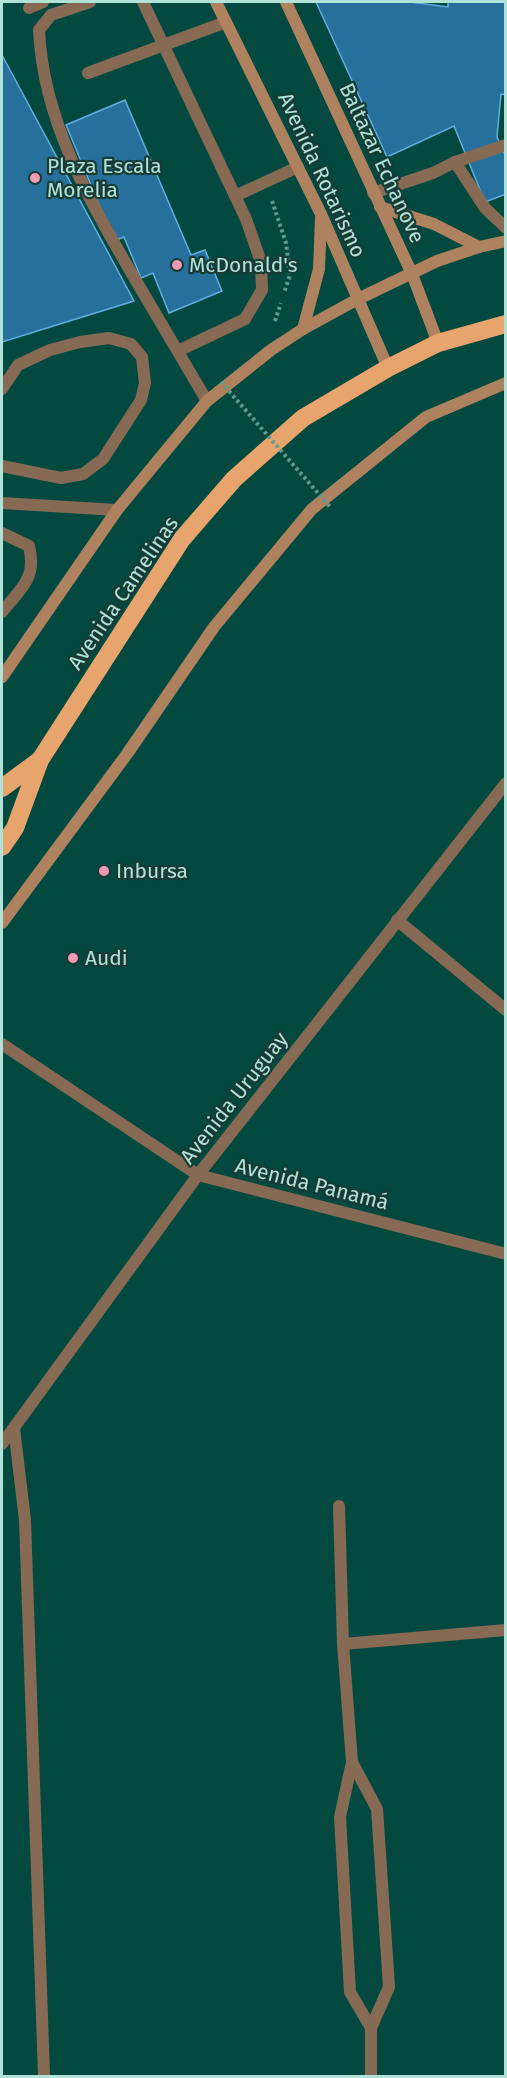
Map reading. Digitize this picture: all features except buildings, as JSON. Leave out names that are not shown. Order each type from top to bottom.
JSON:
[{"type":"highway","name":"Avenida Camelinas","points":[[2,847],[15,828],[40,760],[182,539],[234,479],[303,418],[388,368],[438,343],[506,324]]},
{"type":"highway","name":"Avenida Camelinas","points":[[2,788],[40,760]]},
{"type":"main road","name":"Avenida Rotarismo","points":[[216,2],[321,214],[388,368]]},
{"type":"main road","name":"Baltazar Echanove","points":[[286,2],[412,274],[438,343]]},
{"type":"main road","points":[[380,207],[434,224],[479,247]]},
{"type":"main road","points":[[303,329],[319,269],[321,214]]},
{"type":"main road","points":[[2,677],[117,510],[207,401],[215,397],[253,363],[303,329],[358,299],[437,261],[479,247],[506,242]]},
{"type":"main road","points":[[2,923],[128,753],[214,627],[312,509],[426,417],[506,382]]},
{"type":"street","points":[[29,8],[43,2]]},
{"type":"street","points":[[90,2],[51,15],[39,30],[40,53],[58,127],[93,206],[207,401]]},
{"type":"street","points":[[143,2],[165,44],[246,219],[261,262],[262,290],[245,319],[178,351]]},
{"type":"street","points":[[88,73],[226,22]]},
{"type":"street","points":[[373,193],[506,145]]},
{"type":"street","points":[[455,162],[485,208],[506,228]]},
{"type":"street","points":[[235,196],[298,167]]},
{"type":"street","points":[[2,389],[18,365],[50,350],[80,342],[109,338],[131,344],[142,357],[145,383],[141,400],[103,459],[84,474],[61,478],[2,466]]},
{"type":"street","points":[[2,503],[117,510]]},
{"type":"street","points":[[2,533],[29,546],[33,562],[30,577],[2,612]]},
{"type":"street","name":"Avenida Uruguay","points":[[2,1444],[198,1175],[506,783]]},
{"type":"street","points":[[398,920],[506,1010]]},
{"type":"street","name":"Avenida Panamá","points":[[2,1044],[198,1175],[506,1254]]},
{"type":"street","points":[[14,1428],[25,1520],[44,2076]]},
{"type":"street","points":[[339,1506],[343,1644],[352,1762],[340,1816],[350,1992],[371,2028]]},
{"type":"street","points":[[343,1644],[506,1630]]},
{"type":"street","points":[[352,1762],[376,1809],[389,1987],[371,2028],[371,2076]]},
{"type":"path","points":[[221,382],[331,508]]},
{"type":"place","name":"Plaza Escala Morelia","points":[[35,178]]},
{"type":"place","name":"McDonald's","points":[[177,265]]},
{"type":"place","name":"Inbursa","points":[[104,871]]},
{"type":"place","name":"Audi","points":[[73,958]]}]
